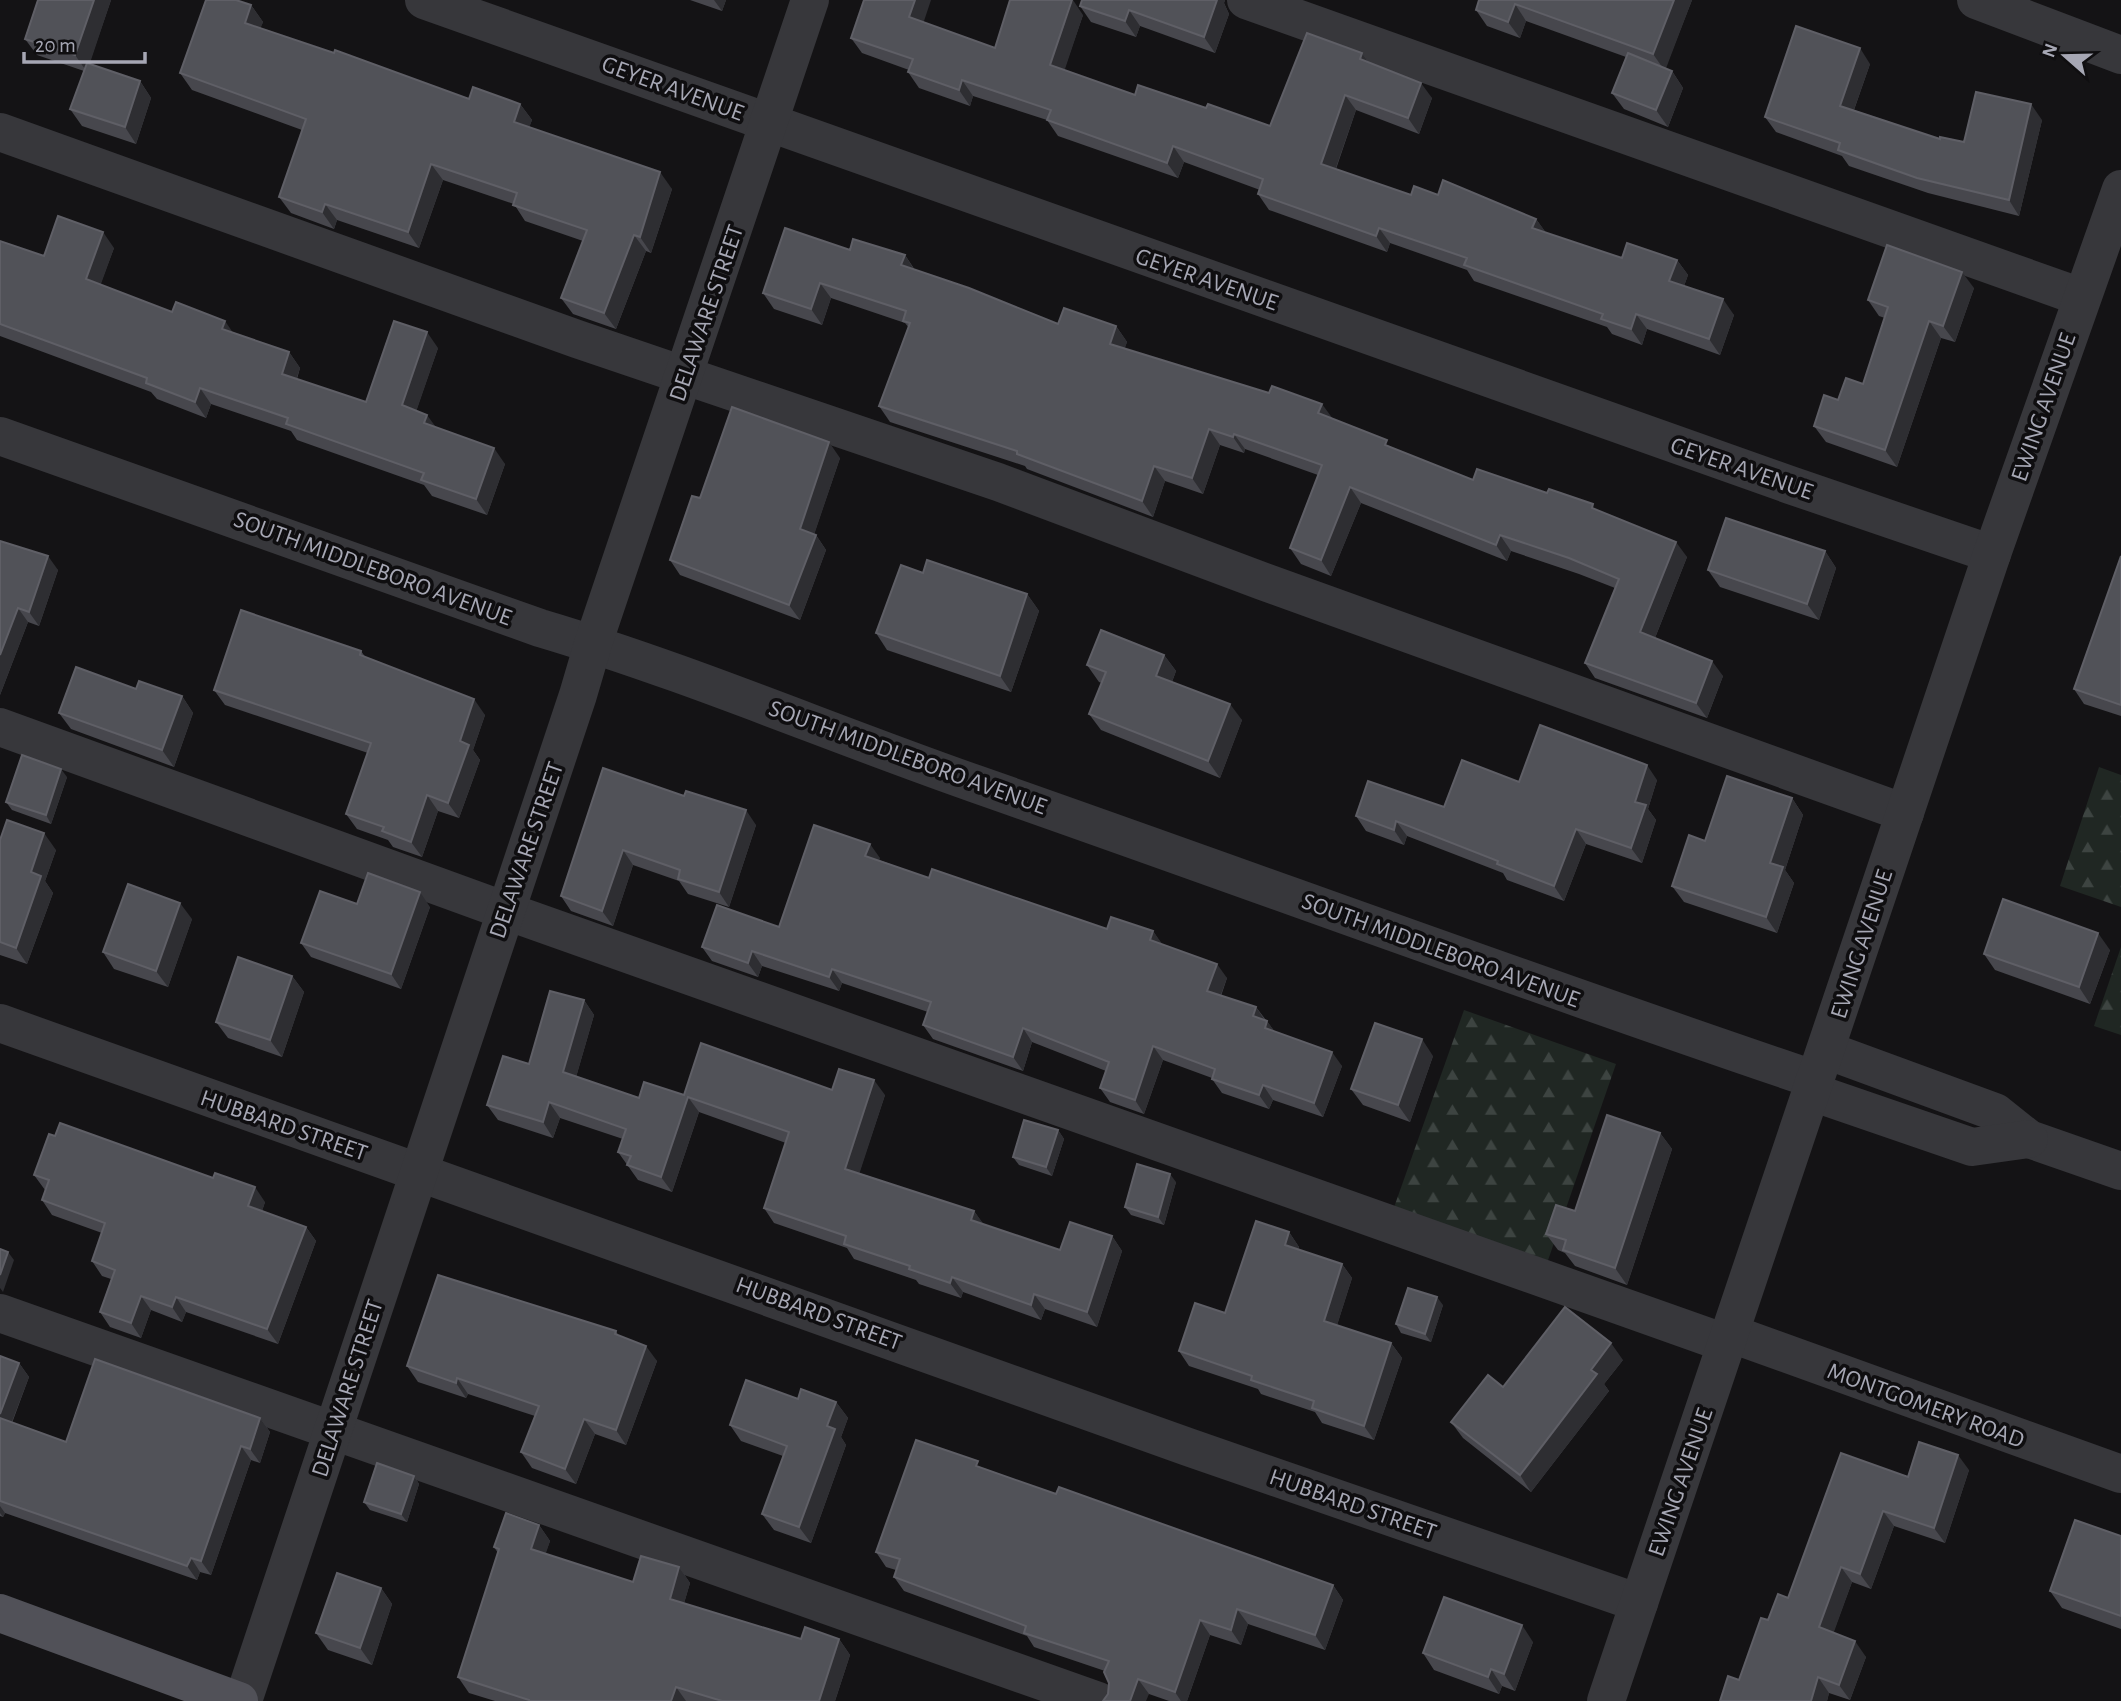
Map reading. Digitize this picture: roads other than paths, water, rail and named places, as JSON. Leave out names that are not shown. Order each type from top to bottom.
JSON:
[{"type":"main road","points":[[0,1613],[241,1701]]},
{"type":"street","name":"GEYER AVENUE","points":[[424,0],[1992,554]]},
{"type":"street","name":"DELAWARE STREET","points":[[241,1701],[334,1430],[593,644],[810,0]]},
{"type":"street","points":[[1246,0],[2081,297]]},
{"type":"street","points":[[1976,0],[2121,55]]},
{"type":"street","points":[[0,132],[685,375],[998,482],[1262,581],[1905,813]]},
{"type":"street","name":"EWING AVENUE","points":[[1606,1701],[1992,554],[2121,189]]},
{"type":"street","name":"SOUTH MIDDLEBORO AVENUE","points":[[0,436],[593,644],[1594,1005],[1818,1074],[1995,1112],[2029,1139],[2121,1171]]},
{"type":"street","name":"MONTGOMERY ROAD","points":[[0,727],[506,911],[2121,1474]]},
{"type":"street","name":"HUBBARD STREET","points":[[0,1023],[1188,1447],[1639,1603]]},
{"type":"street","points":[[0,1313],[1098,1701]]}]
